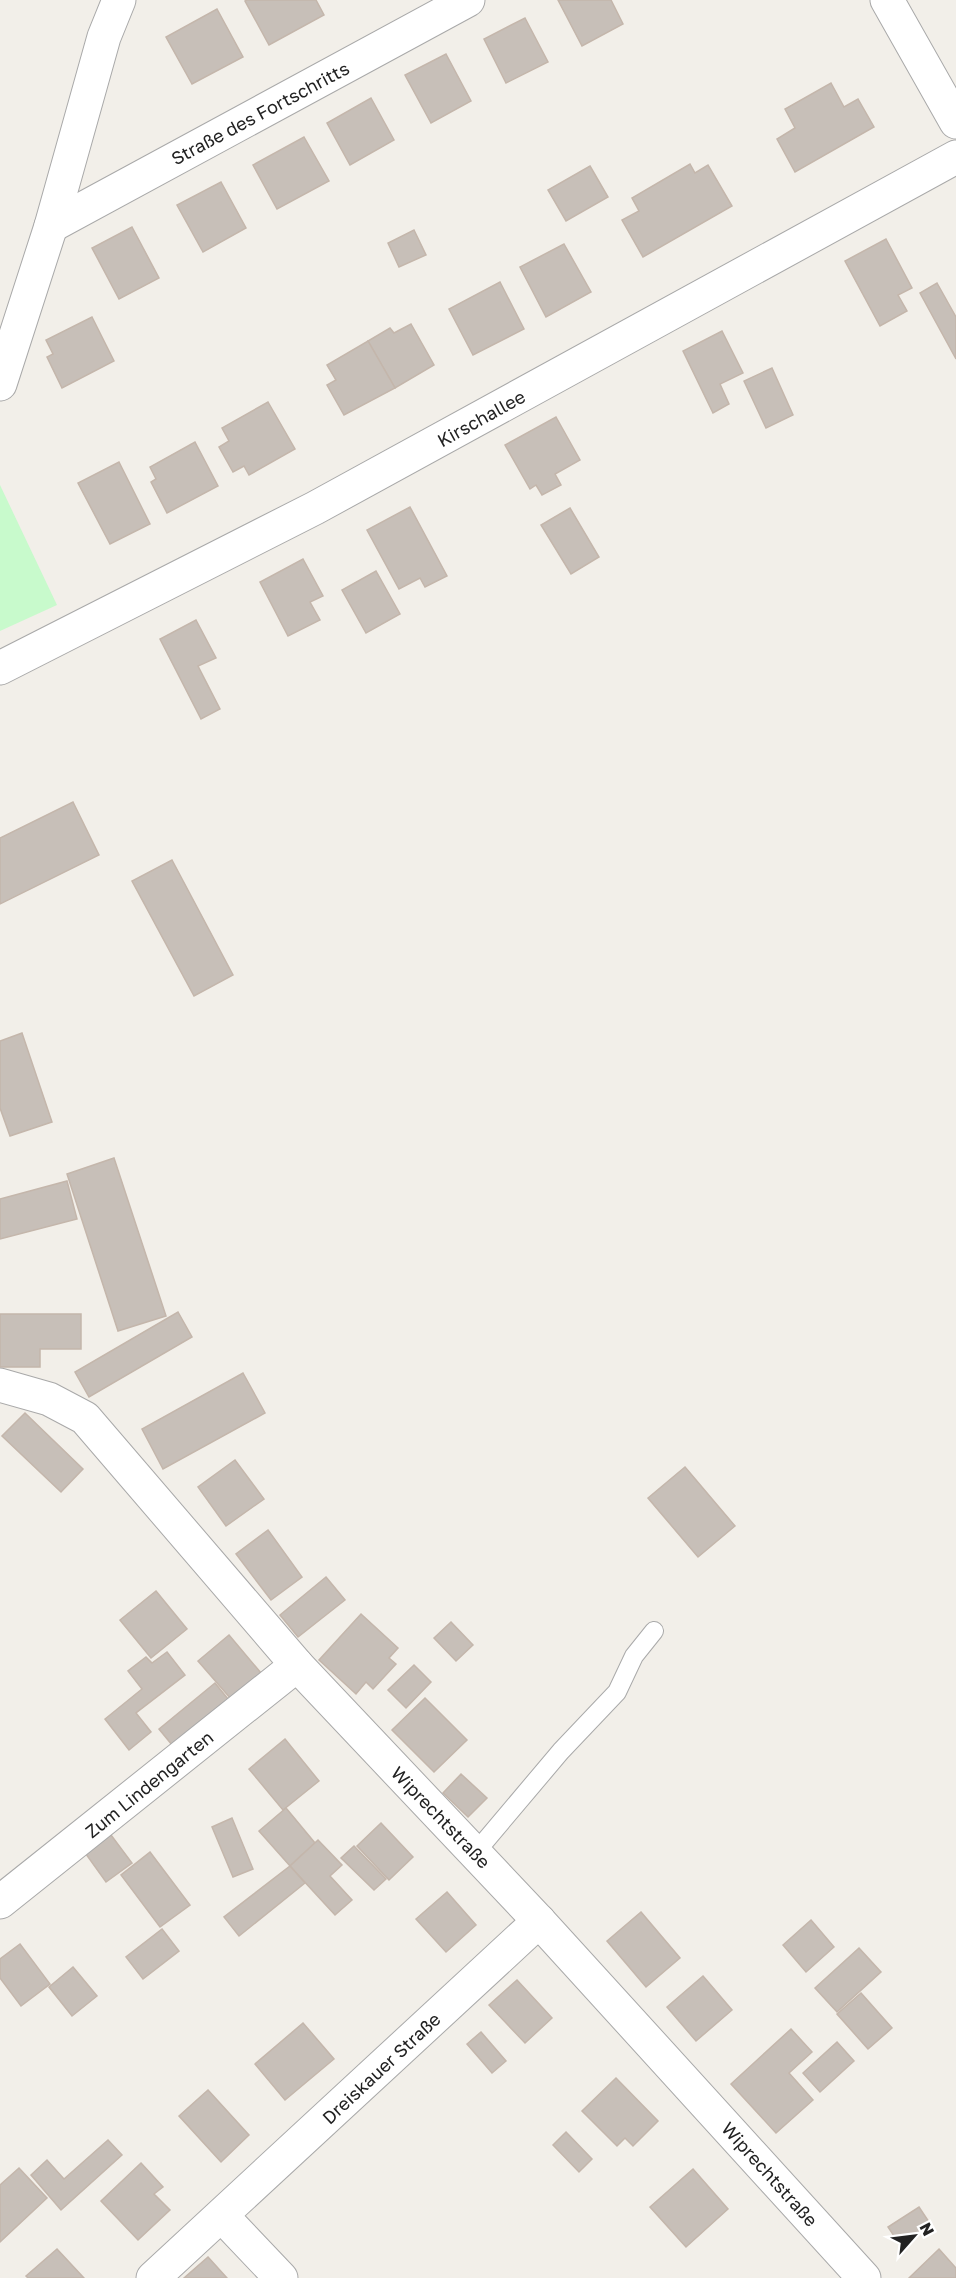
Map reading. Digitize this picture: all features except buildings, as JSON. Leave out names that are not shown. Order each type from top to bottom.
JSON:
[{"type":"street","points":[[0,384],[51,226],[104,37],[119,0]]},
{"type":"street","name":"Straße des Fortschritts","points":[[51,226],[468,0]]},
{"type":"street","points":[[887,0],[956,122]]},
{"type":"street","name":"Kirschallee","points":[[0,669],[315,508],[956,157]]},
{"type":"street","name":"Wiprechtstraße","points":[[0,1386],[49,1399],[85,1418],[297,1665],[540,1921],[864,2278]]},
{"type":"street","name":"Zum Lindengarten","points":[[0,1902],[297,1665]]},
{"type":"street","name":"Dreiskauer Straße","points":[[153,2278],[540,1921]]},
{"type":"street","points":[[222,2216],[281,2278]]},
{"type":"lane","points":[[475,1853],[561,1751],[617,1692],[634,1656],[654,1631]]},
{"type":"green space","points":[[0,485],[57,605],[0,631]]}]
